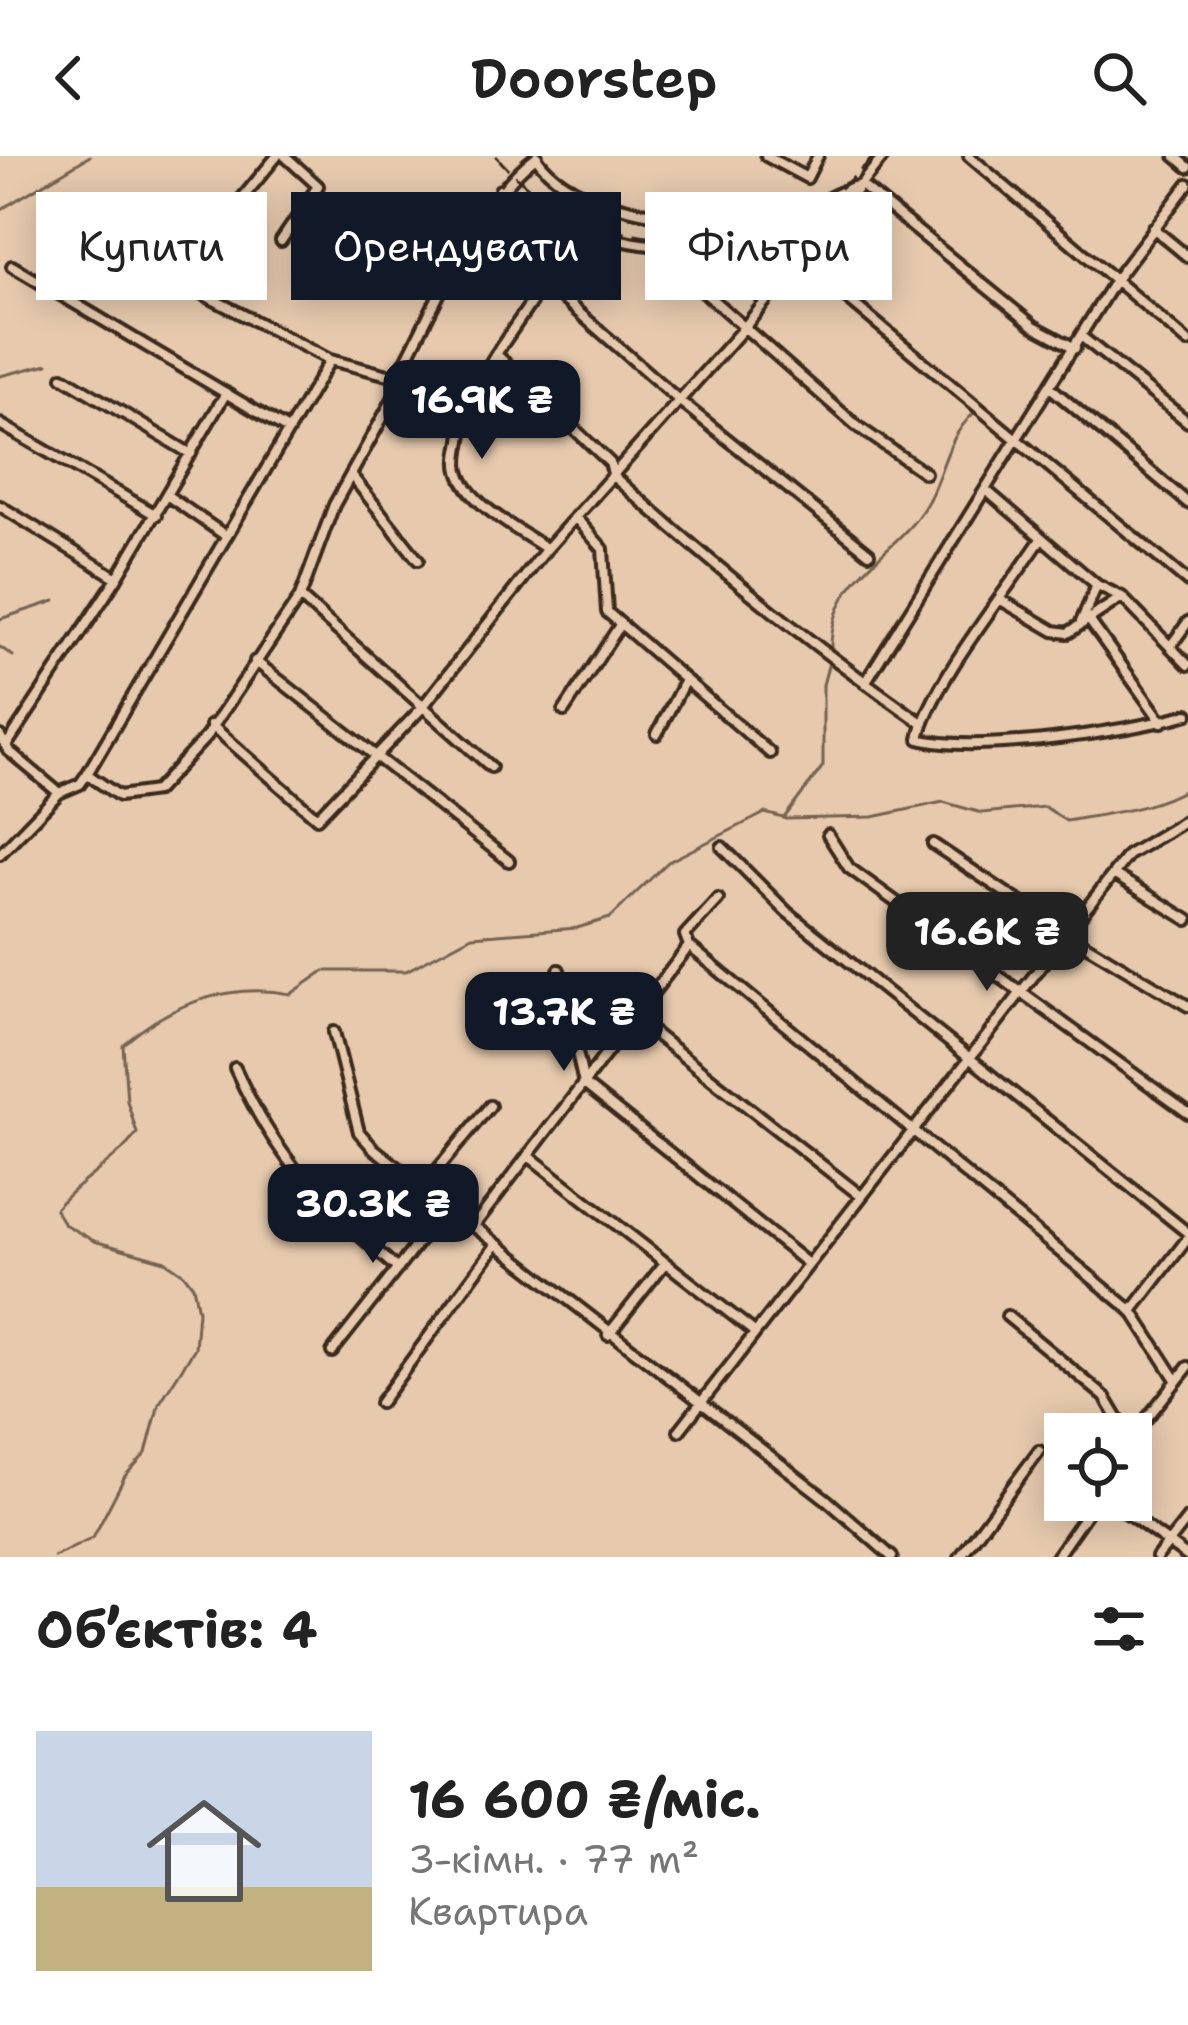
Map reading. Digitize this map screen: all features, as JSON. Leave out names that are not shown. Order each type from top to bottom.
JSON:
[{"type":"street","points":[[250,192],[281,156],[318,186],[281,241]]},
{"type":"street","points":[[504,192],[500,190],[512,172],[536,156],[560,181],[592,195],[645,207]]},
{"type":"street","points":[[766,156],[807,178],[818,156]]},
{"type":"street","points":[[855,192],[884,156]]},
{"type":"street","points":[[969,156],[1188,342]]},
{"type":"street","points":[[1175,156],[1188,167]]},
{"type":"street","points":[[865,683],[1115,280],[1188,184]]},
{"type":"street","points":[[846,192],[861,185]]},
{"type":"street","points":[[861,185],[1034,326],[1075,348]]},
{"type":"street","points":[[1153,228],[1188,257]]},
{"type":"street","points":[[12,266],[286,429]]},
{"type":"street","points":[[208,300],[330,360],[404,379],[461,410]]},
{"type":"street","points":[[88,774],[119,796],[156,791],[196,752],[300,597],[351,475],[404,379],[401,370],[439,300]]},
{"type":"street","points":[[534,300],[461,410],[466,430],[458,469],[471,492],[547,549]]},
{"type":"street","points":[[566,300],[681,402],[869,553]]},
{"type":"street","points":[[711,300],[857,425],[925,473]]},
{"type":"street","points":[[211,725],[317,818],[421,710],[547,549],[767,300]]},
{"type":"street","points":[[850,300],[1188,582]]},
{"type":"street","points":[[1082,337],[1188,422]]},
{"type":"street","points":[[496,355],[610,464],[614,477],[764,609],[922,723]]},
{"type":"street","points":[[0,854],[58,793],[80,784],[88,774],[330,360]]},
{"type":"street","points":[[63,377],[191,454]]},
{"type":"street","points":[[1052,388],[1188,503]]},
{"type":"street","points":[[0,763],[6,743],[118,578],[226,393]]},
{"type":"street","points":[[0,424],[156,514]]},
{"type":"street","points":[[351,475],[418,560]]},
{"type":"street","points":[[987,491],[1096,585],[1122,597],[1188,665]]},
{"type":"street","points":[[168,496],[226,536]]},
{"type":"street","points":[[0,506],[118,578]]},
{"type":"street","points":[[575,517],[603,549],[607,612],[770,753]]},
{"type":"street","points":[[1041,539],[922,723],[919,739],[932,742],[1162,722],[1188,714]]},
{"type":"street","points":[[1079,627],[1096,585]]},
{"type":"street","points":[[300,597],[421,710],[491,767]]},
{"type":"street","points":[[1001,600],[1054,631],[1068,633],[1122,597]]},
{"type":"street","points":[[1090,620],[1162,722]]},
{"type":"street","points":[[1172,644],[1188,622]]},
{"type":"street","points":[[564,711],[620,625]]},
{"type":"street","points":[[255,661],[509,861]]},
{"type":"street","points":[[657,734],[684,682]]},
{"type":"street","points":[[6,743],[58,793]]},
{"type":"street","points":[[679,1431],[910,1128],[1139,845],[1188,819]]},
{"type":"street","points":[[828,835],[849,868],[1188,1113]]},
{"type":"street","points":[[933,844],[1069,935],[1188,1006]]},
{"type":"street","points":[[722,847],[788,912],[1188,1236],[1132,1311]]},
{"type":"street","points":[[1115,875],[1188,920]]},
{"type":"street","points":[[718,899],[685,935],[689,946],[1132,1311],[1177,1381]]},
{"type":"street","points":[[473,1227],[637,1020],[689,946]]},
{"type":"street","points":[[559,970],[584,1084],[807,1263]]},
{"type":"street","points":[[637,1020],[861,1196]]},
{"type":"street","points":[[334,1032],[359,1132],[608,1335],[827,1500],[892,1557]]},
{"type":"street","points":[[235,1068],[263,1130],[296,1175],[398,1269]]},
{"type":"street","points":[[423,1187],[490,1106]]},
{"type":"street","points":[[530,1157],[753,1331]]},
{"type":"street","points":[[332,1352],[448,1206]]},
{"type":"street","points":[[380,1403],[496,1245]]},
{"type":"street","points":[[608,1335],[665,1263]]},
{"type":"street","points":[[1007,1316],[1106,1397],[1115,1413]]},
{"type":"street","points":[[1149,1413],[1188,1367]]},
{"type":"street","points":[[960,1557],[1039,1451]]},
{"type":"street","points":[[1156,1557],[1188,1518]]},
{"type":"street","points":[[1056,1557],[1081,1521]]},
{"type":"street","points":[[1136,1521],[1188,1557]]},
{"type":"waterway","points":[[0,210],[90,156]]},
{"type":"waterway","points":[[0,376],[48,364]]},
{"type":"waterway","points":[[831,654],[833,625],[842,602],[920,514],[953,440],[975,412]]},
{"type":"waterway","points":[[0,619],[55,601]]},
{"type":"waterway","points":[[0,647],[13,656]]},
{"type":"waterway","points":[[784,818],[823,766],[823,685],[829,662]]},
{"type":"waterway","points":[[54,1557],[93,1538],[125,1476],[146,1453],[159,1404],[195,1348],[198,1311],[193,1286],[184,1274],[165,1261],[94,1241],[64,1224],[55,1209],[137,1133],[127,1101],[123,1045],[160,1018],[223,994],[291,994],[324,971],[406,971],[472,936],[577,928],[610,918],[668,862],[765,813],[787,819],[873,817],[943,802],[982,813],[1045,807],[1066,821],[1144,806],[1188,788]]},
{"type":"railway","points":[[496,156],[535,192],[581,218],[632,233],[685,238],[738,233],[788,218],[835,192],[874,156]]}]
